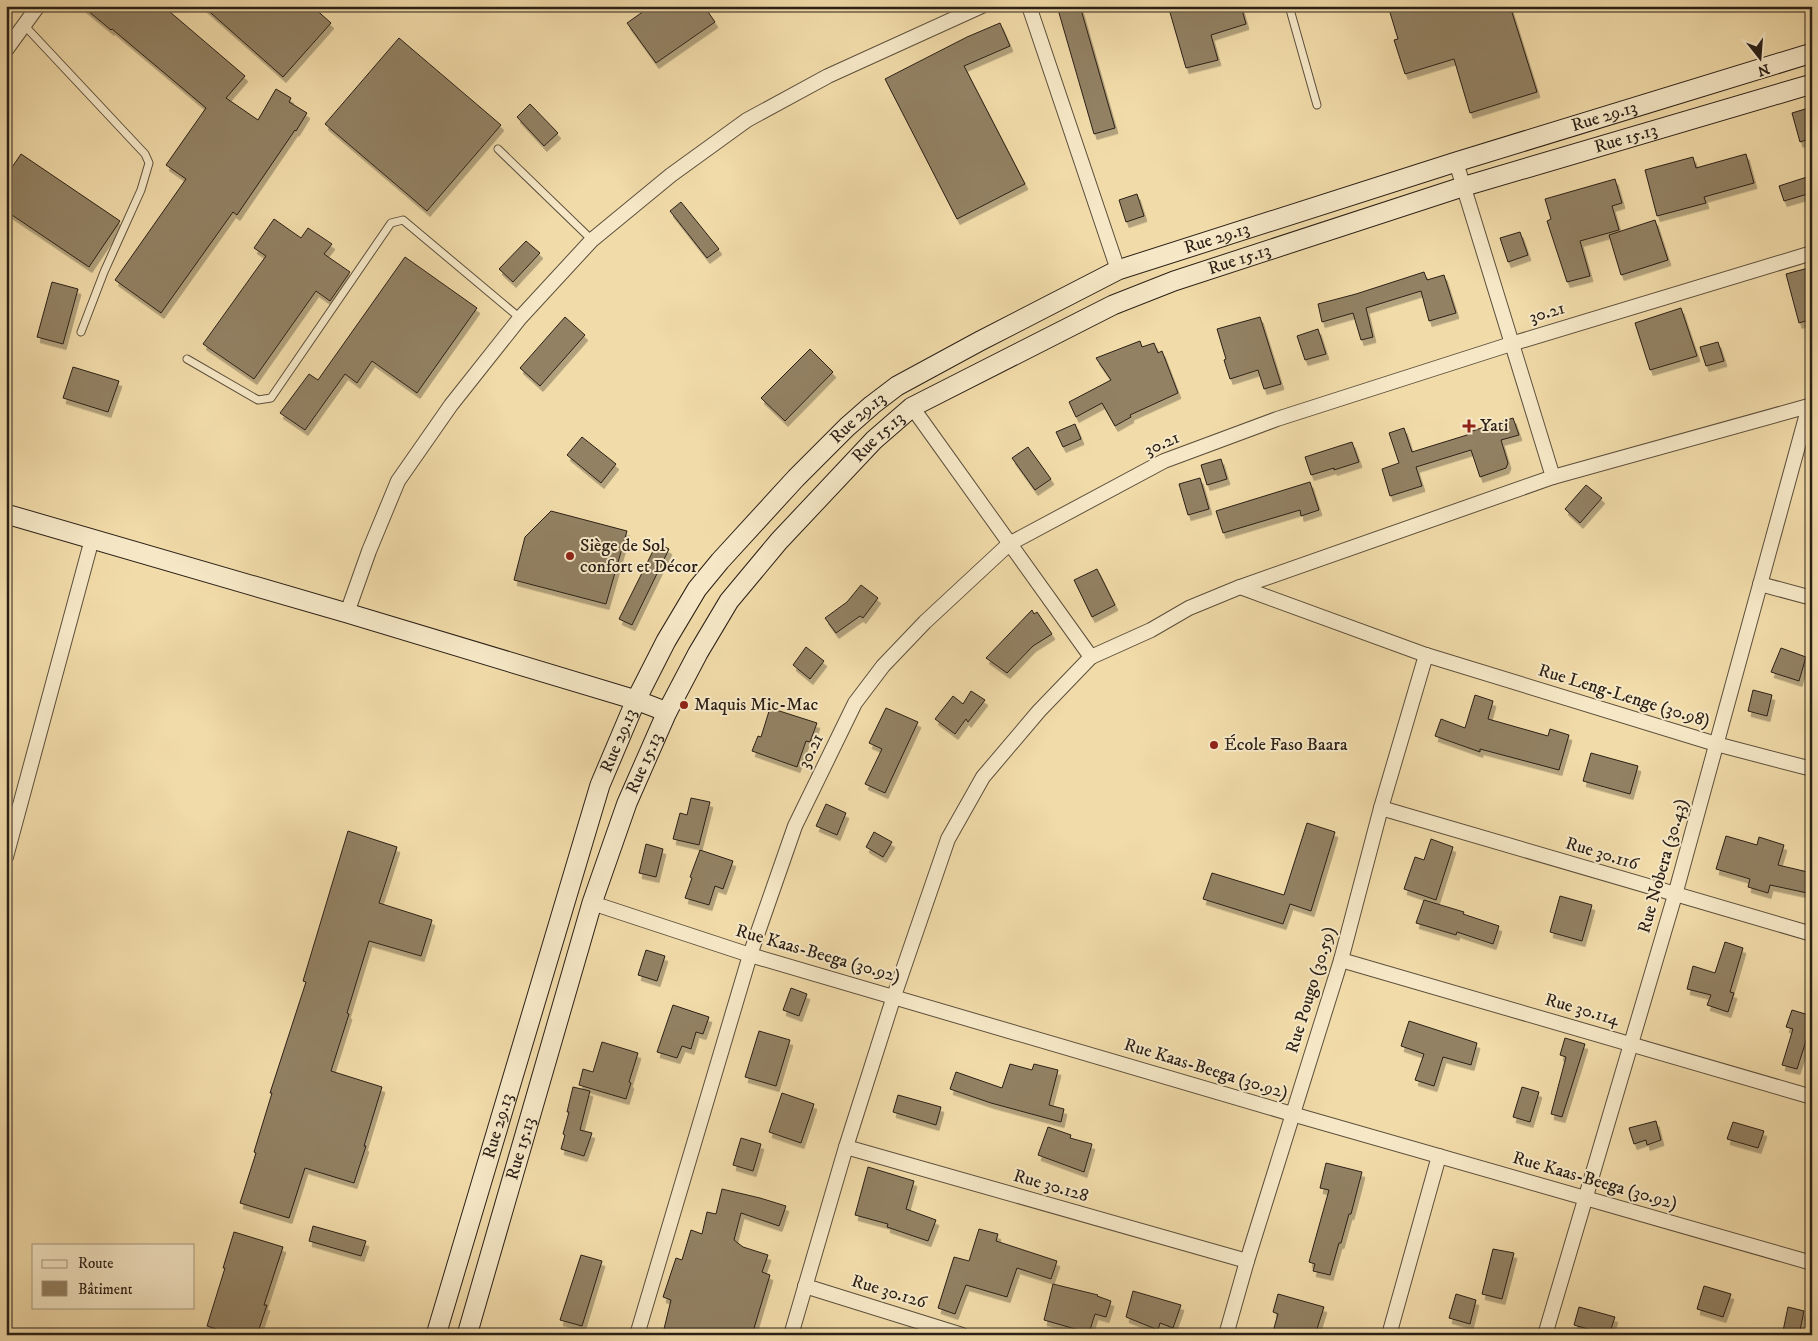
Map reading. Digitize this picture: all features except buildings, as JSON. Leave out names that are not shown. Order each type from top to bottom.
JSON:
[{"type":"main road","name":"Rue 29.13","points":[[436,1335],[598,794],[636,700],[666,641],[697,589],[796,478],[872,405],[897,386],[1118,270],[1456,162],[1812,53]]},
{"type":"main road","name":"Rue 15.13","points":[[467,1335],[592,903],[627,803],[667,712],[698,653],[729,601],[779,541],[874,440],[912,407],[1112,306],[1174,281],[1462,187],[1812,84]]},
{"type":"main road","points":[[6,514],[347,613],[636,700],[667,712]]},
{"type":"street","points":[[6,50],[38,6]]},
{"type":"street","points":[[347,613],[369,551],[398,481],[450,405],[520,318],[592,240],[671,175],[747,120],[828,76],[982,6]]},
{"type":"street","points":[[1029,6],[1118,270]]},
{"type":"street","points":[[1456,162],[1462,187],[1553,477]]},
{"type":"street","name":"30.21","points":[[637,1335],[750,955],[795,826],[855,703],[883,666],[925,622],[1010,544],[1164,461],[1277,419],[1511,344],[1812,253]]},
{"type":"street","points":[[791,1335],[846,1148],[894,996],[948,839],[984,777],[1039,711],[1091,657],[1151,630],[1190,608],[1240,587],[1553,477],[1810,406]]},
{"type":"street","name":"Rue Nobera (30.43)","points":[[1545,1335],[1675,895],[1760,584],[1806,440],[1810,406]]},
{"type":"street","points":[[912,407],[1091,657]]},
{"type":"street","points":[[6,857],[92,539]]},
{"type":"street","points":[[1760,584],[1812,598]]},
{"type":"street","name":"Rue Leng-Lenge (30.98)","points":[[1240,587],[1426,655],[1716,744],[1812,770]]},
{"type":"street","name":"Rue Pougo (30.59)","points":[[1226,1335],[1246,1261],[1341,960],[1381,808],[1426,655]]},
{"type":"street","name":"Rue 30.116","points":[[1381,808],[1812,934]]},
{"type":"street","name":"Rue Kaas-Beega (30.92)","points":[[592,903],[750,955],[1292,1114],[1812,1263]]},
{"type":"street","name":"Rue 30.114","points":[[1341,960],[1812,1097]]},
{"type":"street","name":"Rue 30.128","points":[[846,1148],[1246,1261]]},
{"type":"street","points":[[1389,1335],[1439,1156]]},
{"type":"street","name":"Rue 30.126","points":[[805,1286],[962,1335]]},
{"type":"lane","points":[[1289,6],[1318,105]]},
{"type":"lane","points":[[24,25],[146,154],[149,163],[141,190],[104,272],[81,332]]},
{"type":"lane","points":[[498,149],[592,240]]},
{"type":"lane","points":[[187,359],[258,400],[272,398],[391,223],[403,220],[520,318]]},
{"type":"place","name":"Yati","points":[[1469,426]]},
{"type":"place","name":"Siège de Sol confort et Décor","points":[[570,556]]},
{"type":"place","name":"Maquis Mic-Mac","points":[[684,705]]},
{"type":"place","name":"École Faso Baara","points":[[1214,745]]}]
